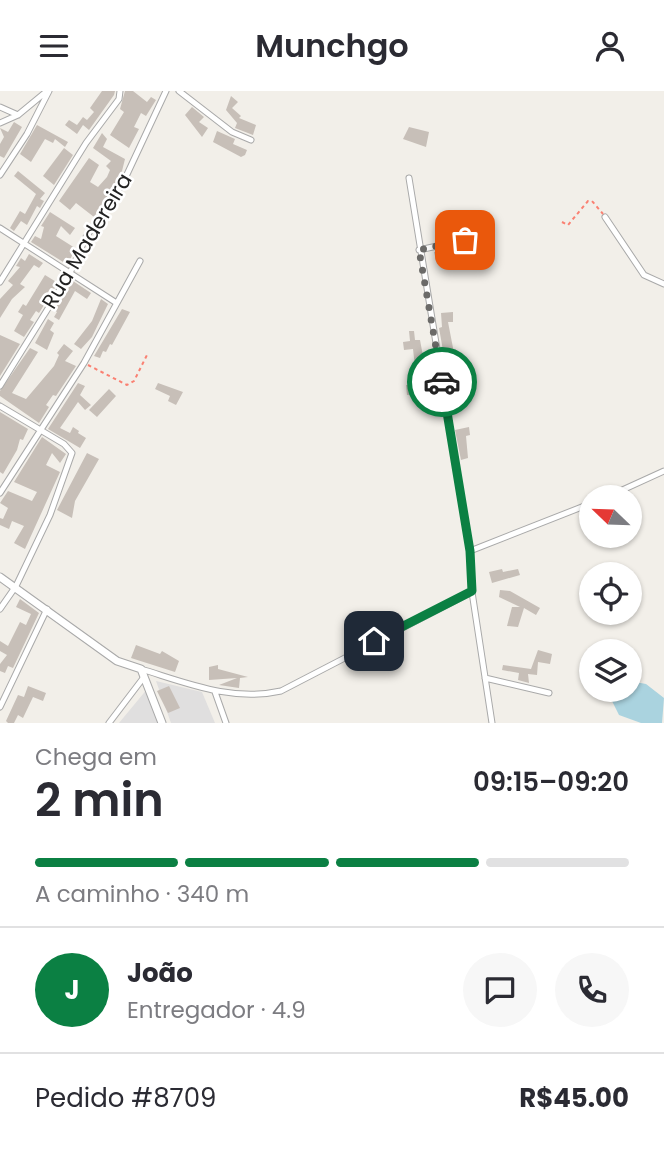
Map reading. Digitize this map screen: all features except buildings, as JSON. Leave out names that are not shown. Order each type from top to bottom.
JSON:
[{"type":"street","points":[[0,123],[18,115],[48,91]]},
{"type":"street","points":[[0,175],[27,134],[48,91]]},
{"type":"street","points":[[0,282],[86,143],[119,99],[120,91]]},
{"type":"street","name":"Rua Madereira","points":[[0,386],[70,273],[86,237],[139,154],[166,91]]},
{"type":"street","points":[[179,91],[232,132],[251,140]]},
{"type":"street","points":[[0,107],[18,115]]},
{"type":"street","points":[[409,178],[470,551],[472,591],[492,723]]},
{"type":"street","points":[[605,217],[644,275],[664,284]]},
{"type":"street","points":[[0,228],[115,302]]},
{"type":"street","points":[[419,250],[487,235]]},
{"type":"street","points":[[0,493],[84,363],[115,302],[140,261]]},
{"type":"street","points":[[0,406],[70,449],[72,457],[50,515],[16,586],[0,609]]},
{"type":"street","points":[[633,485],[664,471]]},
{"type":"street","points":[[470,551],[579,508]]},
{"type":"street","points":[[0,577],[117,661],[143,673],[215,692],[256,695],[281,691],[472,591]]},
{"type":"street","points":[[0,707],[47,609]]},
{"type":"street","points":[[109,723],[143,673]]},
{"type":"street","points":[[143,673],[162,723]]},
{"type":"street","points":[[485,678],[550,693]]},
{"type":"street","points":[[215,692],[226,723]]},
{"type":"path","points":[[562,222],[568,225],[588,201],[592,201],[605,217]]},
{"type":"path","points":[[84,363],[128,386],[134,381],[147,355]]},
{"type":"shaded area","points":[[156,681],[202,692],[215,723],[171,723]]},
{"type":"shaded area","points":[[148,688],[161,723],[119,723]]},
{"type":"water","points":[[642,683],[664,698],[662,723],[641,723],[619,715],[612,702],[642,702]]},
{"type":"way so far","points":[[442,382],[419,250],[465,240]]},
{"type":"route","points":[[374,641],[472,591],[470,551],[442,382]]}]
